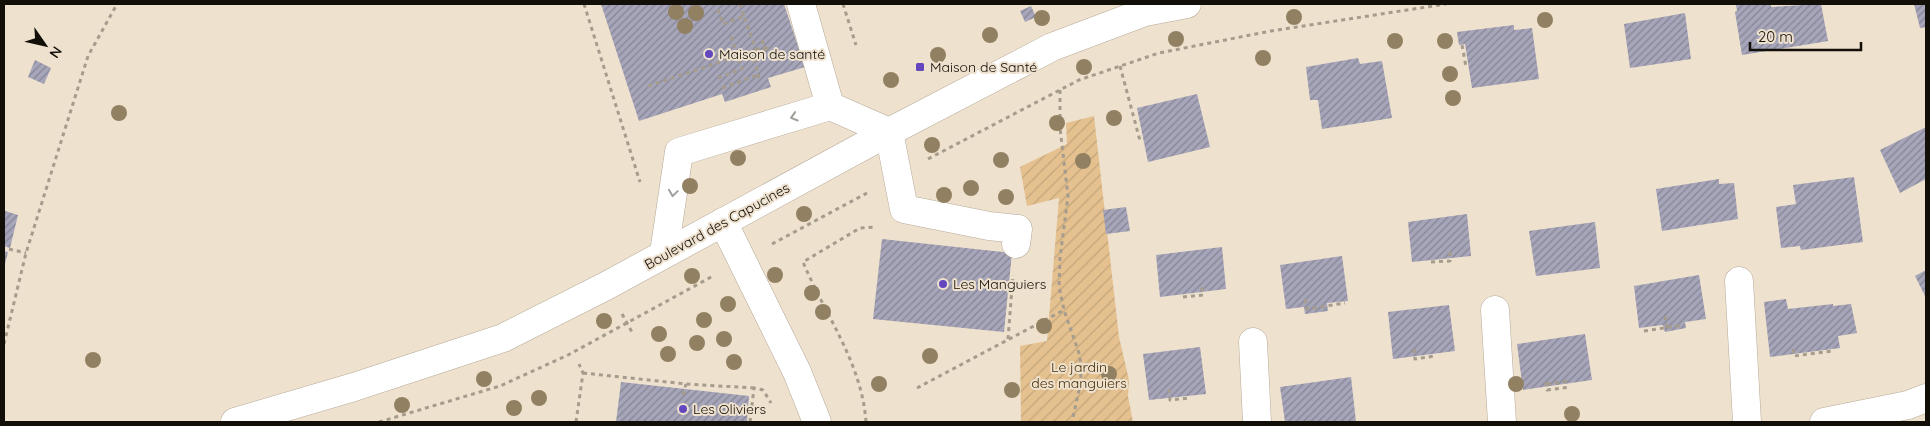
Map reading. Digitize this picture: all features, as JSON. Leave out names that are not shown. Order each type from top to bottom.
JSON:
[{"type":"street","points":[[801,4],[830,106]]},
{"type":"street","name":"Boulevard des Capucines","points":[[235,422],[354,387],[503,338],[606,286],[888,132],[1052,47],[1145,12],[1187,4]]},
{"type":"street","points":[[664,253],[679,152],[830,106],[888,132],[904,209],[989,226],[1018,229],[1016,244]]},
{"type":"street","points":[[723,222],[797,372],[817,422]]},
{"type":"street","points":[[1740,281],[1746,422]]},
{"type":"street","points":[[1495,310],[1502,422]]},
{"type":"street","points":[[1253,342],[1257,422]]},
{"type":"street","points":[[1824,422],[1908,405],[1926,398]]},
{"type":"path","points":[[4,344],[26,253],[88,56],[117,4]]},
{"type":"path","points":[[584,4],[640,184]]},
{"type":"path","points":[[716,4],[723,24],[744,16]]},
{"type":"path","points":[[740,4],[754,50],[760,81]]},
{"type":"path","points":[[844,4],[856,45]]},
{"type":"path","points":[[718,78],[742,69],[730,34]]},
{"type":"path","points":[[762,40],[766,54]]},
{"type":"path","points":[[1462,44],[1466,67]]},
{"type":"path","points":[[648,86],[764,47],[770,50]]},
{"type":"path","points":[[1120,66],[1138,137],[1140,140],[1143,139]]},
{"type":"path","points":[[722,88],[758,75]]},
{"type":"path","points":[[1060,90],[1060,128],[1068,196],[1058,286],[1080,356],[1081,382],[1072,422]]},
{"type":"path","points":[[860,228],[803,262],[848,353],[865,403],[866,422]]},
{"type":"path","points":[[9,249],[26,253]]},
{"type":"path","points":[[1431,262],[1450,261],[1450,250]]},
{"type":"path","points":[[1183,297],[1203,295],[1201,284]]},
{"type":"path","points":[[1008,339],[1012,289]]},
{"type":"path","points":[[1305,299],[1306,309],[1345,303]]},
{"type":"path","points":[[917,388],[1064,310]]},
{"type":"path","points":[[624,316],[632,334]]},
{"type":"path","points":[[1665,316],[1667,328]]},
{"type":"path","points":[[1644,331],[1684,325]]},
{"type":"path","points":[[1414,349],[1415,359],[1435,356]]},
{"type":"path","points":[[1793,349],[1794,356],[1833,351]]},
{"type":"path","points":[[576,422],[583,373],[580,364]]},
{"type":"path","points":[[583,373],[686,384],[754,388],[762,390],[772,405]]},
{"type":"path","points":[[1569,382],[1547,384],[1547,390],[1570,386]]},
{"type":"path","points":[[683,395],[686,384]]},
{"type":"path","points":[[750,422],[754,388]]},
{"type":"path","points":[[1169,389],[1170,400],[1189,398]]},
{"type":"green space","name":"Le jardin des manguiers","points":[[1094,116],[1119,337],[1129,380],[1128,396],[1133,422],[1021,422],[1020,346],[1047,341],[1059,198],[1027,206],[1020,167],[1067,144],[1066,123]]},
{"type":"building","name":"Maison de santé","points":[[601,4],[784,4],[805,67],[768,78],[771,87],[725,102],[722,94],[639,121]]},
{"type":"building","points":[[1771,4],[1771,7],[1821,4],[1828,41],[1742,55],[1735,12],[1737,11],[1736,5]]},
{"type":"building","points":[[1914,4],[1926,4],[1926,27],[1920,28]]},
{"type":"building","points":[[1031,6],[1036,17],[1025,22],[1020,11]]},
{"type":"building","points":[[1685,13],[1691,59],[1630,68],[1624,24]]},
{"type":"building","points":[[1514,25],[1514,30],[1532,28],[1539,79],[1472,88],[1465,44],[1459,45],[1457,32]]},
{"type":"building","points":[[1358,58],[1360,64],[1382,61],[1392,118],[1322,129],[1318,100],[1310,100],[1306,67]]},
{"type":"building","points":[[35,60],[51,68],[44,84],[28,77]]},
{"type":"building","points":[[1197,94],[1210,147],[1148,162],[1137,108]]},
{"type":"building","points":[[1926,127],[1926,179],[1900,193],[1880,150]]},
{"type":"building","points":[[1854,177],[1863,242],[1801,250],[1800,246],[1781,248],[1776,207],[1796,204],[1793,185]]},
{"type":"building","points":[[1719,179],[1719,184],[1734,183],[1738,219],[1662,231],[1656,189]]},
{"type":"building","points":[[1126,207],[1130,231],[1106,234],[1103,210]]},
{"type":"building","points":[[5,211],[18,215],[10,248],[4,246]]},
{"type":"building","points":[[1467,214],[1471,256],[1412,262],[1408,222]]},
{"type":"building","points":[[1595,222],[1600,268],[1536,276],[1529,231]]},
{"type":"building","name":"Les Manguiers","points":[[882,239],[1012,253],[1004,332],[873,319]]},
{"type":"building","points":[[1222,247],[1226,289],[1160,297],[1156,255]]},
{"type":"building","points":[[4,251],[8,252],[4,268]]},
{"type":"building","points":[[1342,256],[1348,301],[1327,303],[1328,311],[1305,314],[1304,307],[1286,309],[1280,265]]},
{"type":"building","points":[[1926,270],[1926,298],[1915,276]]},
{"type":"building","points":[[1699,275],[1706,319],[1685,322],[1686,328],[1665,332],[1663,325],[1639,328],[1634,286]]},
{"type":"building","points":[[1786,299],[1788,309],[1851,304],[1857,333],[1838,336],[1840,348],[1770,357],[1764,302]]},
{"type":"building","points":[[1449,305],[1455,351],[1393,359],[1388,312]]},
{"type":"building","points":[[1585,334],[1592,380],[1523,390],[1517,344]]},
{"type":"building","points":[[1200,347],[1206,394],[1149,400],[1143,354]]},
{"type":"building","points":[[1351,377],[1356,422],[1285,422],[1280,387]]},
{"type":"building","name":"Les Oliviers","points":[[621,382],[749,396],[747,422],[616,422]]},
{"type":"place","name":"Maison de santé","points":[[709,54]]},
{"type":"place","name":"Maison de Santé","points":[[920,67]]},
{"type":"place","name":"Les Manguiers","points":[[943,284]]},
{"type":"place","name":"Les Oliviers","points":[[683,409]]}]
